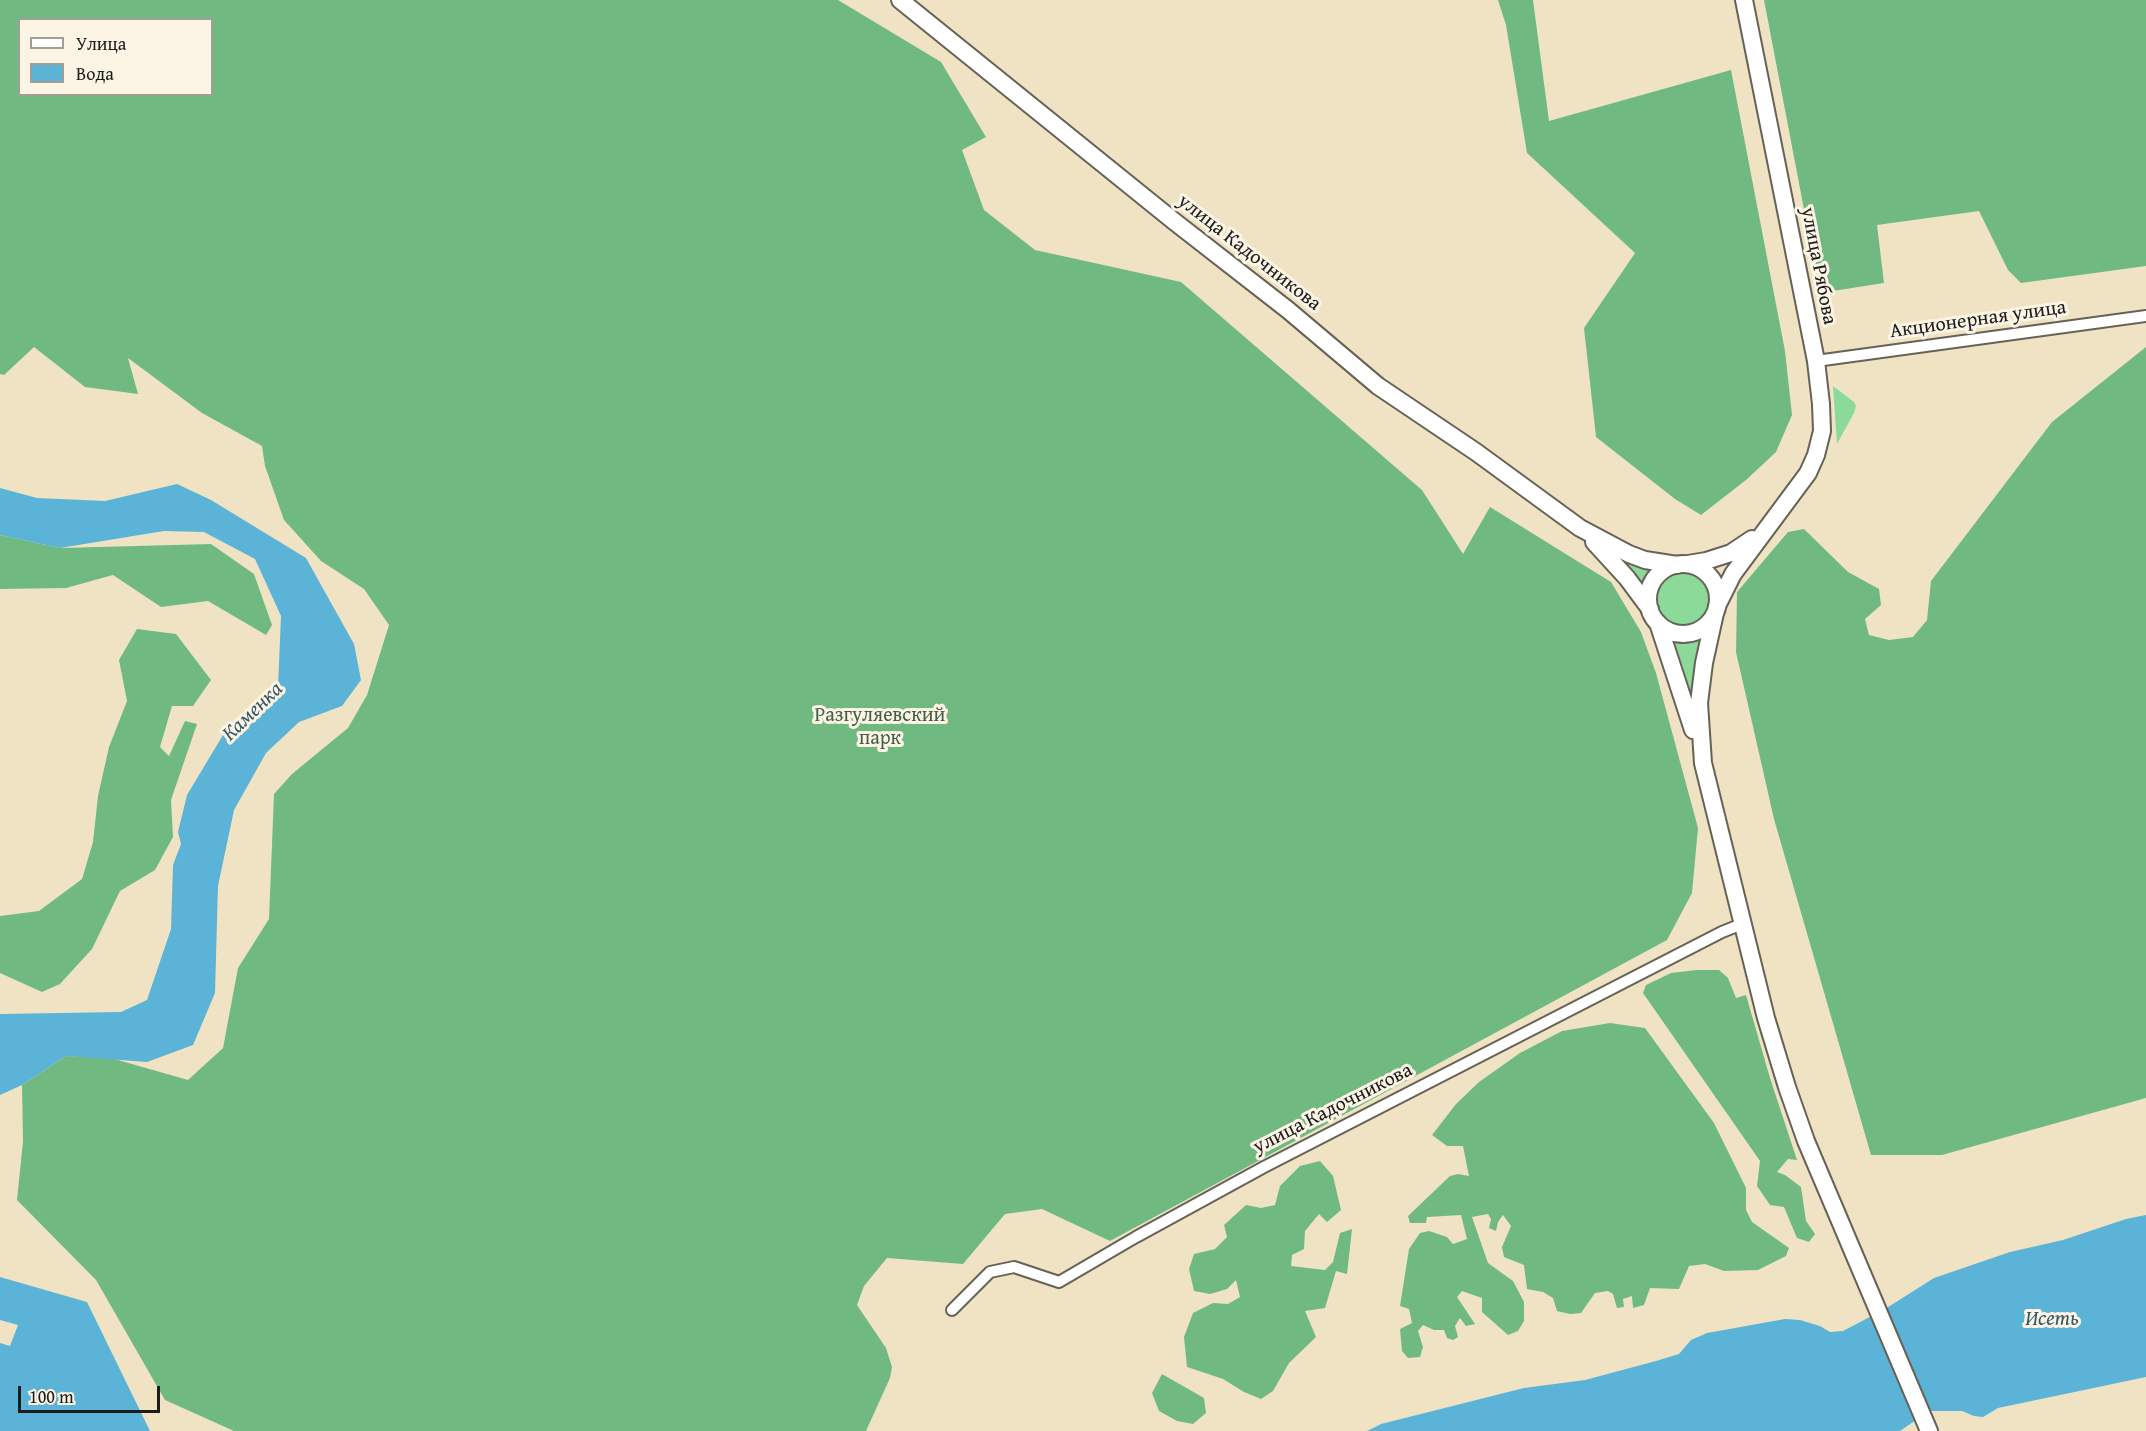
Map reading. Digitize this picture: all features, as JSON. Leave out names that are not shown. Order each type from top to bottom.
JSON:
[{"type":"main road","name":"улица Кадочникова","points":[[900,0],[1288,310],[1378,386],[1476,452],[1580,528]]},
{"type":"main road","name":"улица Рябова","points":[[1744,0],[1816,361],[1822,417],[1818,450],[1808,473],[1767,527]]},
{"type":"main road","points":[[1767,527],[1731,553],[1662,571],[1649,592],[1654,616],[1680,686],[1703,763],[1766,1018],[1793,1105],[1929,1431]]},
{"type":"main road","points":[[1703,763],[1699,704],[1704,663],[1716,610],[1727,584],[1767,527]]},
{"type":"main road","points":[[1580,528],[1645,560],[1694,566],[1708,574],[1716,589],[1716,610],[1704,626],[1689,633],[1672,632],[1654,616],[1610,559],[1580,528]]},
{"type":"street","name":"Акционерная улица","points":[[1816,361],[2146,316]]},
{"type":"street","name":"улица Кадочникова","points":[[952,1310],[990,1272],[1014,1267],[1059,1282],[1264,1167],[1712,937],[1742,924]]},
{"type":"green space","name":"Разгуляевский парк","points":[[0,0],[838,0],[941,62],[986,137],[962,150],[984,210],[1035,250],[1181,282],[1422,490],[1463,554],[1490,507],[1611,582],[1641,632],[1656,673],[1698,828],[1692,893],[1667,940],[1110,1241],[1042,1209],[1005,1214],[963,1264],[887,1258],[864,1286],[857,1305],[886,1348],[892,1367],[890,1378],[866,1431],[234,1431],[165,1400],[96,1280],[17,1200],[23,1141],[22,1085],[66,1056],[111,1058],[188,1080],[223,1048],[238,968],[269,919],[274,794],[292,774],[348,728],[367,695],[389,625],[364,589],[321,561],[284,520],[265,466],[262,446],[202,413],[128,358],[138,394],[85,387],[34,347],[4,375],[0,374]]},
{"type":"green space","points":[[1498,0],[1533,0],[1549,121],[1731,70],[1785,351],[1792,415],[1776,452],[1746,480],[1701,515],[1675,499],[1596,437],[1584,328],[1635,253],[1527,153],[1506,25]]},
{"type":"green space","points":[[1764,0],[2146,0],[2146,266],[2021,283],[2008,270],[1979,211],[1877,225],[1884,283],[1820,293]]},
{"type":"green space","points":[[2146,347],[2146,1098],[1942,1155],[1871,1155],[1774,819],[1736,652],[1737,592],[1788,532],[1804,529],[1848,572],[1879,589],[1881,605],[1865,619],[1869,635],[1889,640],[1913,637],[1927,620],[1931,581],[2052,422]]},
{"type":"green space","points":[[1833,386],[1856,406],[1837,444]]},
{"type":"green space","points":[[0,535],[60,548],[211,544],[254,574],[272,625],[266,635],[208,601],[161,607],[113,575],[66,588],[0,589]]},
{"type":"green space","points":[[1623,560],[1633,565],[1652,568],[1642,584]]},
{"type":"green space","points":[[1678,572],[1688,572],[1698,576],[1706,584],[1710,599],[1706,614],[1698,622],[1688,626],[1678,626],[1668,622],[1660,614],[1656,604],[1656,594],[1660,584],[1668,576]]},
{"type":"green space","points":[[137,629],[176,634],[211,680],[193,706],[172,706],[160,747],[169,756],[185,721],[197,724],[171,800],[173,837],[155,870],[120,891],[92,949],[60,984],[42,992],[0,973],[0,916],[39,911],[82,879],[93,842],[98,796],[109,747],[127,701],[119,660]]},
{"type":"green space","points":[[1672,638],[1685,641],[1701,638],[1691,696],[1683,667]]},
{"type":"green space","points":[[1719,970],[1728,978],[1736,998],[1746,995],[1797,1160],[1788,1159],[1777,1172],[1801,1187],[1806,1221],[1815,1234],[1809,1242],[1797,1238],[1784,1207],[1770,1205],[1757,1186],[1760,1161],[1643,993],[1646,985],[1671,973]]},
{"type":"green space","points":[[1610,1023],[1645,1028],[1714,1123],[1746,1188],[1746,1210],[1752,1222],[1789,1248],[1786,1256],[1758,1270],[1724,1271],[1705,1264],[1689,1266],[1679,1289],[1650,1288],[1644,1305],[1633,1308],[1632,1296],[1623,1299],[1624,1307],[1617,1308],[1613,1294],[1608,1291],[1595,1293],[1581,1313],[1570,1314],[1557,1311],[1553,1298],[1543,1292],[1527,1289],[1524,1265],[1504,1257],[1502,1247],[1511,1226],[1503,1215],[1496,1231],[1489,1228],[1491,1219],[1488,1214],[1472,1217],[1488,1263],[1513,1281],[1524,1302],[1524,1321],[1518,1331],[1508,1335],[1482,1312],[1482,1298],[1462,1291],[1457,1297],[1475,1324],[1466,1326],[1460,1318],[1455,1326],[1458,1337],[1453,1340],[1447,1338],[1444,1330],[1434,1330],[1423,1325],[1418,1331],[1423,1347],[1420,1357],[1408,1358],[1402,1351],[1400,1329],[1412,1323],[1409,1309],[1400,1306],[1409,1249],[1420,1233],[1429,1231],[1447,1237],[1453,1244],[1467,1239],[1461,1215],[1427,1217],[1426,1223],[1410,1223],[1408,1216],[1450,1176],[1458,1174],[1469,1176],[1463,1146],[1447,1146],[1432,1135],[1456,1104],[1479,1082],[1520,1053],[1562,1031]]},
{"type":"green space","points":[[1320,1161],[1333,1176],[1341,1210],[1327,1222],[1319,1214],[1305,1231],[1304,1249],[1292,1255],[1291,1266],[1325,1270],[1333,1262],[1340,1233],[1352,1229],[1347,1274],[1336,1271],[1325,1308],[1305,1311],[1316,1337],[1289,1363],[1273,1391],[1261,1399],[1223,1379],[1187,1367],[1184,1337],[1193,1313],[1213,1303],[1228,1304],[1240,1297],[1236,1280],[1227,1289],[1210,1294],[1194,1291],[1189,1269],[1194,1254],[1215,1249],[1227,1237],[1224,1225],[1246,1205],[1261,1208],[1275,1205],[1280,1186],[1300,1166]]},
{"type":"green space","points":[[1162,1374],[1204,1398],[1206,1413],[1193,1424],[1177,1421],[1159,1411],[1152,1393]]},
{"type":"water","name":"Каменка","points":[[177,484],[211,500],[306,558],[354,644],[361,680],[342,706],[299,722],[266,753],[234,810],[218,886],[215,993],[193,1045],[147,1062],[66,1056],[22,1085],[0,1095],[0,1014],[121,1012],[147,1000],[171,929],[173,865],[181,844],[178,832],[187,795],[229,725],[278,687],[281,616],[255,559],[204,532],[164,531],[60,548],[0,535],[0,488],[37,498],[105,501]]},
{"type":"water","name":"Исеть","points":[[2146,1215],[2146,1377],[1998,1408],[1983,1417],[1962,1411],[1929,1411],[1900,1431],[1367,1431],[1381,1424],[1524,1388],[1585,1380],[1656,1361],[1679,1354],[1691,1340],[1707,1333],[1785,1319],[1800,1320],[1820,1326],[1830,1332],[1843,1331],[1885,1309],[1934,1278],[2010,1252],[2063,1240],[2126,1219]]},
{"type":"water","points":[[0,1277],[87,1302],[150,1431],[0,1431],[0,1343],[10,1346],[18,1325],[0,1320]]}]
